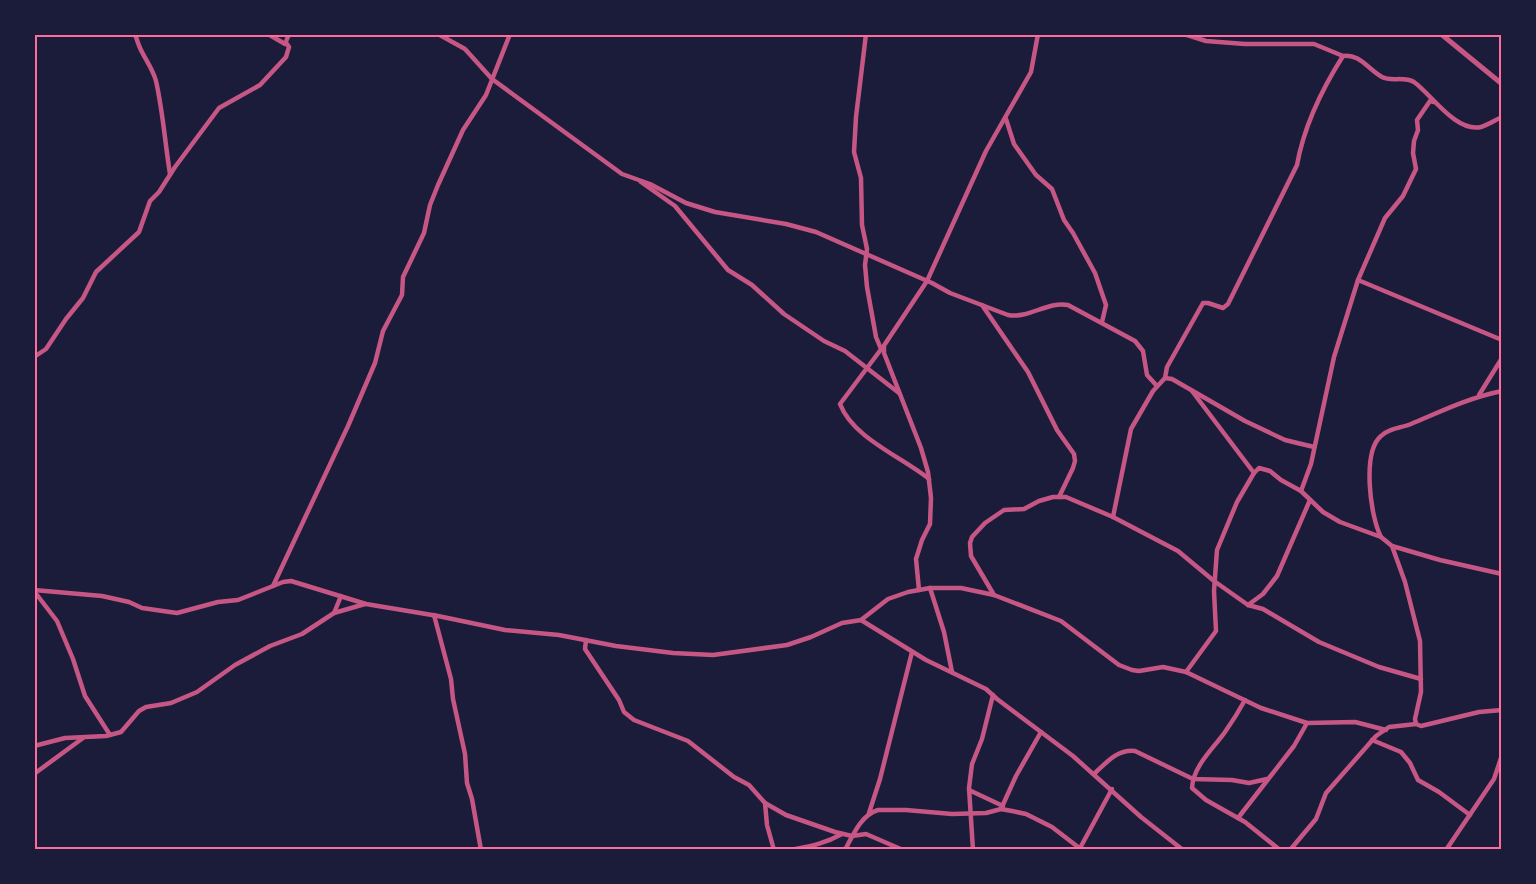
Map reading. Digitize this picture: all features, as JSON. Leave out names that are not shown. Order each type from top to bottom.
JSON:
[{"type":"street","points":[[135,34],[156,81],[164,120],[164,138],[170,174]]},
{"type":"street","points":[[34,357],[46,349],[83,297],[96,273],[139,232],[150,201],[222,105],[232,102],[260,85],[286,57],[289,47],[268,34]]},
{"type":"street","points":[[286,44],[289,34]]},
{"type":"street","points":[[438,34],[471,54],[477,65],[492,79],[622,174],[686,203],[715,212],[786,224],[806,230],[866,254],[951,293],[1015,316],[1029,314],[1059,303],[1068,305],[1102,322],[1141,346],[1147,375],[1157,386]]},
{"type":"street","points":[[273,586],[375,363],[383,331],[402,295],[404,277],[424,233],[430,205],[438,185],[456,145],[481,103],[510,34]]},
{"type":"street","points":[[866,34],[854,152],[861,178],[860,205],[866,243],[867,287],[876,337],[881,349]]},
{"type":"street","points":[[929,479],[904,460],[884,450],[843,412],[840,404],[885,344],[927,281],[986,151],[1031,72],[1038,34]]},
{"type":"street","points":[[1184,34],[1206,40],[1245,44],[1314,44],[1361,61],[1384,78],[1412,81],[1434,102],[1467,126],[1481,127],[1502,117]]},
{"type":"street","points":[[1444,35],[1502,84]]},
{"type":"street","points":[[1113,517],[1131,429],[1157,386],[1165,378],[1167,367],[1203,303],[1223,308],[1228,304],[1297,165],[1301,142],[1308,122],[1343,56]]},
{"type":"street","points":[[1301,491],[1311,464],[1332,367],[1358,280],[1385,218],[1403,196],[1416,169],[1413,153],[1418,130],[1417,120],[1430,101],[1434,102]]},
{"type":"street","points":[[1006,119],[1014,144],[1036,175],[1052,189],[1064,220],[1095,273],[1106,305],[1102,322]]},
{"type":"street","points":[[640,181],[675,206],[728,270],[752,285],[784,314],[824,341],[845,351],[899,393]]},
{"type":"street","points":[[1358,280],[1502,340]]},
{"type":"street","points":[[982,305],[1028,372],[1057,430],[1074,454],[1073,468],[1059,497]]},
{"type":"street","points":[[885,344],[884,353],[921,448],[929,479],[930,524],[916,559],[919,590]]},
{"type":"street","points":[[1479,395],[1502,358]]},
{"type":"street","points":[[1165,378],[1172,379],[1245,421],[1285,440],[1314,447]]},
{"type":"street","points":[[1190,389],[1254,473]]},
{"type":"street","points":[[1381,537],[1375,526],[1369,491],[1371,450],[1380,437],[1388,431],[1479,395],[1502,391]]},
{"type":"street","points":[[1186,672],[1216,631],[1214,581],[1217,550],[1237,502],[1254,473],[1260,468],[1270,471],[1301,491],[1323,512],[1340,522],[1381,537],[1392,546],[1502,574]]},
{"type":"street","points":[[994,595],[971,556],[972,537],[985,523],[1004,510],[1024,509],[1039,501],[1066,497],[1113,517],[1178,551],[1248,605],[1263,609],[1299,632],[1359,659],[1421,679]]},
{"type":"street","points":[[1248,605],[1263,594],[1277,576],[1310,500]]},
{"type":"street","points":[[1392,546],[1420,642],[1421,679],[1416,724]]},
{"type":"street","points":[[34,591],[102,596],[129,602],[142,608],[177,613],[218,602],[238,600],[291,581],[366,604],[505,630],[543,633],[673,653],[713,655],[787,645],[842,623],[861,620],[888,599],[930,588],[961,588],[994,595],[1060,621],[1119,665],[1132,670],[1163,667],[1186,672],[1261,708],[1307,723],[1355,722],[1386,730]]},
{"type":"street","points":[[930,588],[944,632],[952,673]]},
{"type":"street","points":[[34,591],[57,621],[85,696],[110,735]]},
{"type":"street","points":[[334,613],[341,596]]},
{"type":"street","points":[[34,746],[65,738],[110,735],[121,732],[139,711],[146,707],[171,703],[197,692],[235,665],[270,646],[302,634],[334,613],[366,604]]},
{"type":"street","points":[[434,615],[451,679],[465,754],[467,783],[481,849]]},
{"type":"street","points":[[861,620],[912,652],[986,689],[1094,774],[1141,817],[1183,849]]},
{"type":"street","points":[[586,640],[585,649],[619,700],[624,712],[634,720],[688,741],[734,777],[749,785],[765,803],[786,815],[843,834],[852,836],[866,834],[903,849]]},
{"type":"street","points":[[845,849],[869,813],[880,779],[912,652]]},
{"type":"street","points":[[973,849],[969,790],[972,764],[982,739],[993,695]]},
{"type":"street","points":[[1245,700],[1225,732],[1207,754],[1192,779],[1192,788],[1206,800],[1238,818],[1280,849]]},
{"type":"street","points":[[1290,849],[1312,825],[1326,793],[1372,740],[1389,727],[1416,724],[1420,726],[1479,712],[1502,710]]},
{"type":"street","points":[[1238,818],[1294,746],[1307,723]]},
{"type":"street","points":[[1002,808],[1041,732]]},
{"type":"street","points":[[34,774],[84,737]]},
{"type":"street","points":[[1372,740],[1405,756],[1422,784],[1439,792],[1470,815]]},
{"type":"street","points":[[1094,774],[1111,758],[1127,750],[1135,751],[1192,779],[1232,780],[1249,783],[1267,779]]},
{"type":"street","points":[[1446,849],[1494,779],[1502,755]]},
{"type":"street","points":[[969,790],[1002,808],[1040,820],[1080,849],[1112,789]]},
{"type":"street","points":[[765,803],[767,825],[774,849]]},
{"type":"street","points":[[869,813],[878,810],[906,810],[970,814],[1002,808]]},
{"type":"street","points":[[791,849],[814,844],[822,845],[843,834]]}]
